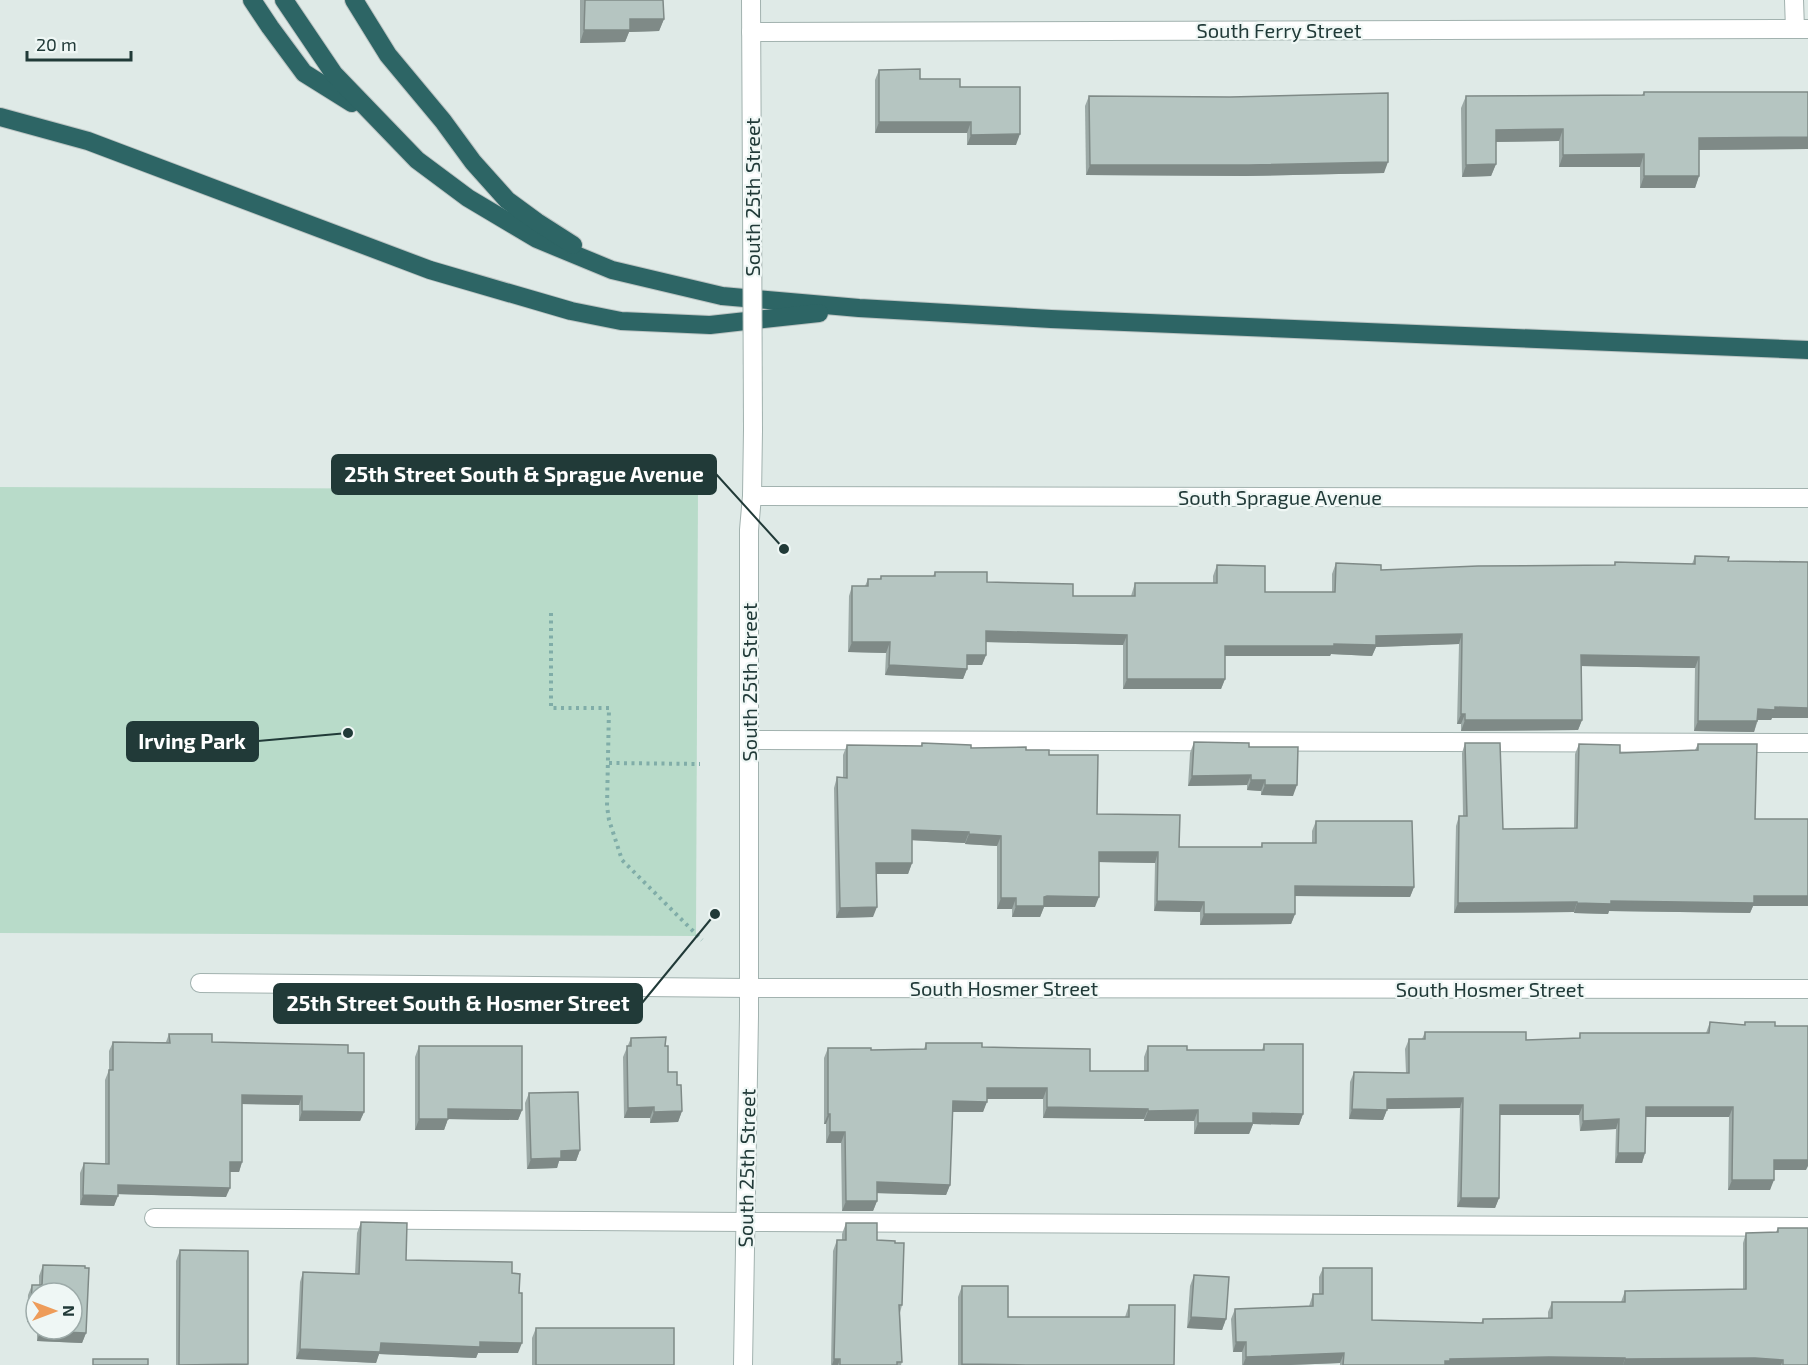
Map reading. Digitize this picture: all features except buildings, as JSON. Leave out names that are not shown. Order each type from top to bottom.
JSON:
[{"type":"highway","points":[[252,0],[304,73],[374,117]]},
{"type":"highway","points":[[284,0],[334,74],[417,160],[468,198],[537,239],[612,270],[722,296],[859,308],[1051,319],[1808,350]]},
{"type":"highway","points":[[354,0],[388,55],[442,120],[473,162],[507,200],[612,270]]},
{"type":"highway","points":[[0,117],[88,141],[430,270],[571,311],[621,321],[710,325],[859,308]]},
{"type":"street","name":"South 25th Street","points":[[743,1365],[749,988],[749,530],[753,430],[751,0]]},
{"type":"street","points":[[1794,0],[1802,29]]},
{"type":"street","name":"South Ferry Street","points":[[751,32],[1802,29]]},
{"type":"street","name":"South Sprague Avenue","points":[[752,496],[1808,498]]},
{"type":"street","points":[[749,740],[1808,743]]},
{"type":"street","name":"South Hosmer Street","points":[[200,983],[749,988],[1808,989]]},
{"type":"street","points":[[154,1218],[1808,1227]]},
{"type":"path","points":[[550,613],[550,708],[609,708],[607,806],[609,820],[622,860],[702,940]]},
{"type":"path","points":[[609,763],[700,764]]},
{"type":"green space","points":[[0,487],[698,490],[696,936],[0,933]]},
{"type":"place","name":"25th Street South & Sprague Avenue","points":[[784,549]]},
{"type":"place","name":"Irving Park","points":[[348,733]]},
{"type":"place","name":"25th Street South & Hosmer Street","points":[[715,914]]}]
